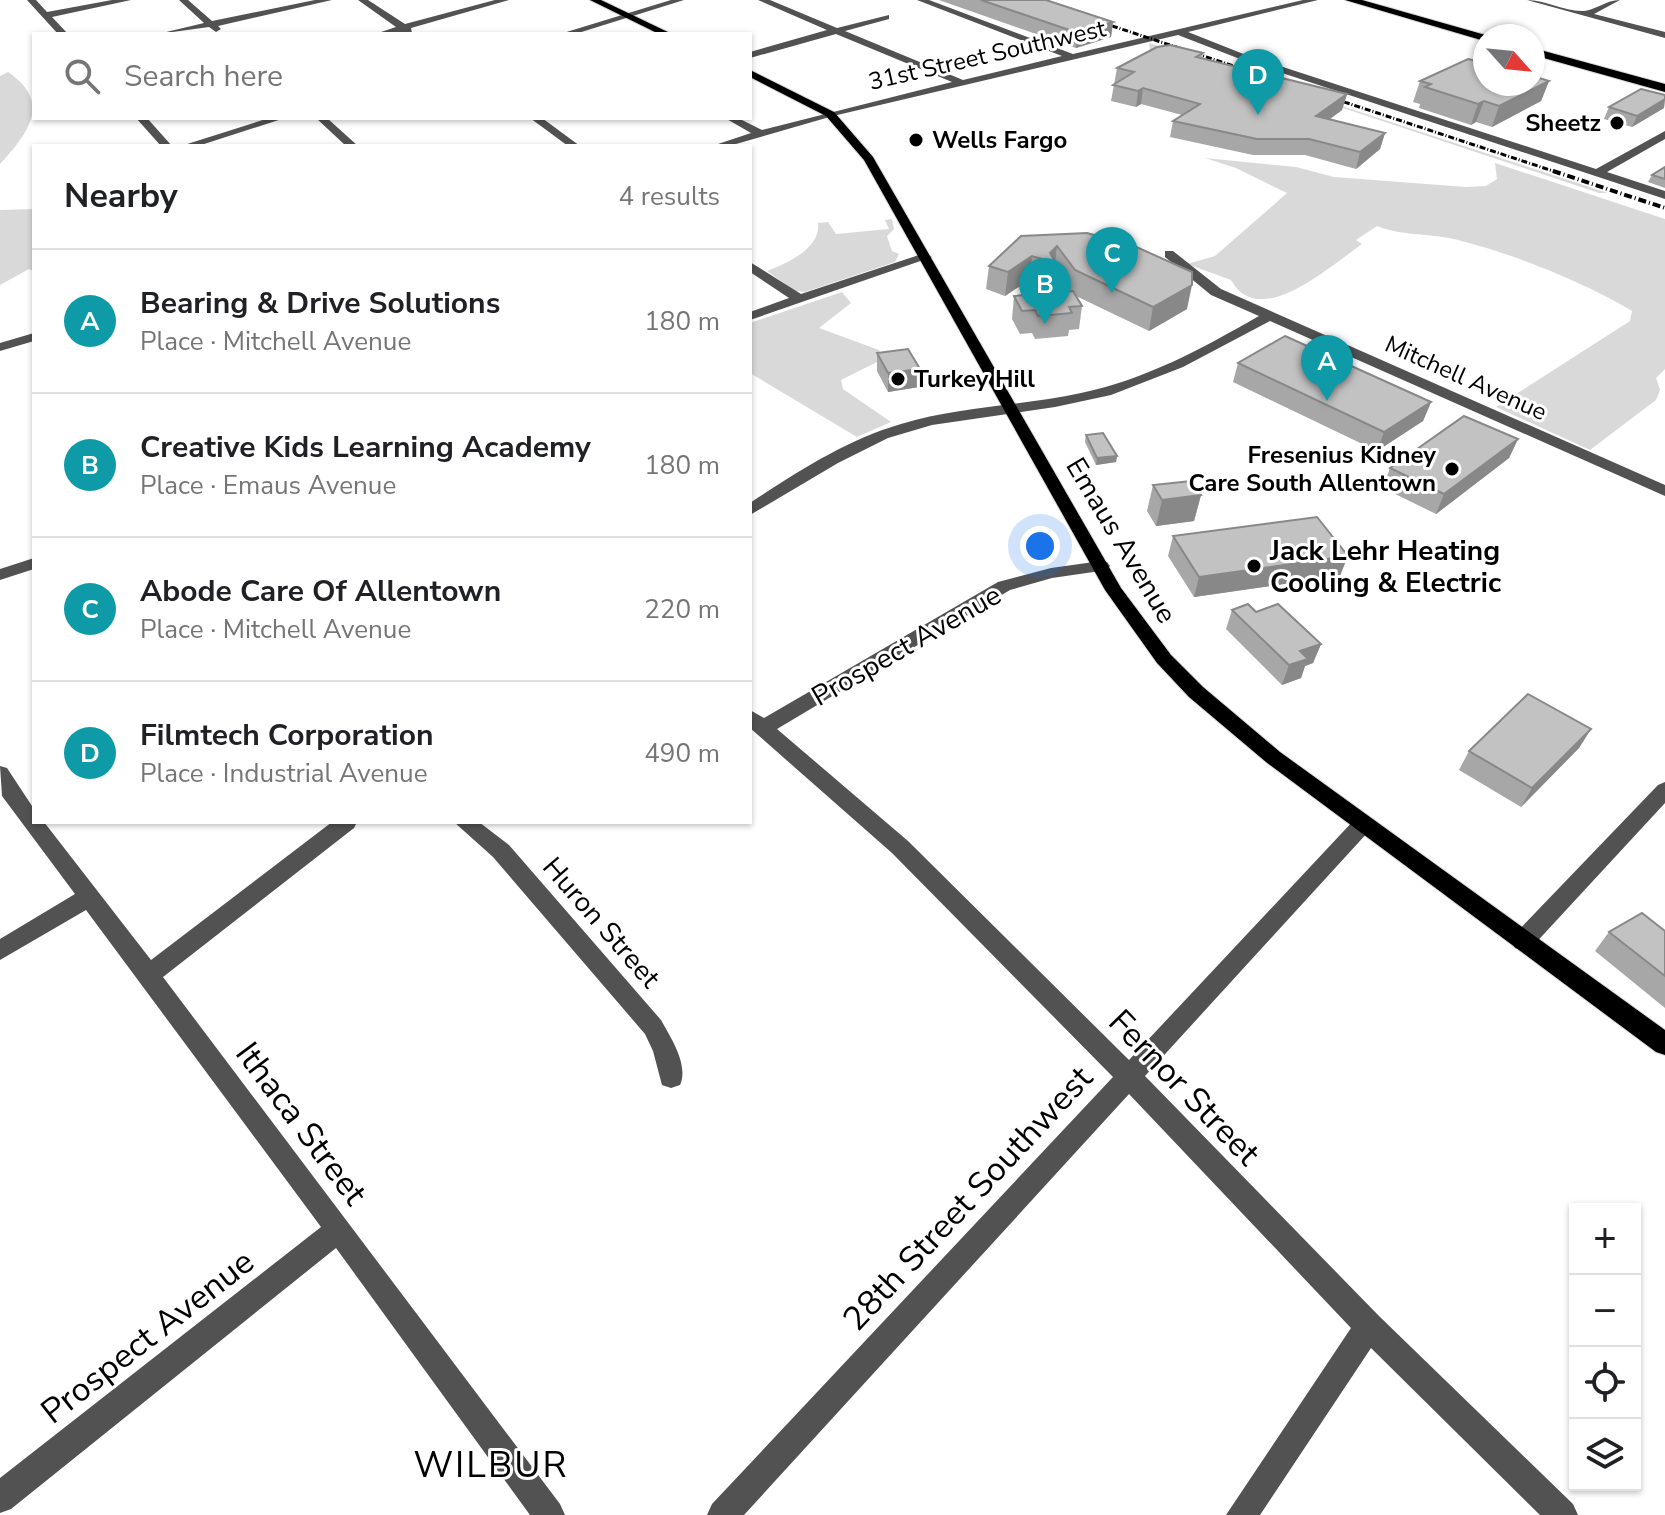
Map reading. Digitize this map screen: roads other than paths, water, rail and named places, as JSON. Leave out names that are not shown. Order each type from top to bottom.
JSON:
[{"type":"highway","points":[[1350,0],[1473,35]]},
{"type":"highway","points":[[1545,54],[1665,88]]},
{"type":"main road","points":[[594,0],[663,32]]},
{"type":"main road","points":[[752,74],[830,114]]},
{"type":"main road","name":"Emaus Avenue","points":[[830,114],[869,159],[1131,617],[1196,692],[1273,757],[1362,825],[1665,1044]]},
{"type":"street","points":[[31,0],[61,32]]},
{"type":"street","points":[[45,15],[127,0]]},
{"type":"street","points":[[183,0],[220,32]]},
{"type":"street","points":[[174,32],[328,0]]},
{"type":"street","points":[[362,0],[410,32]]},
{"type":"street","points":[[388,32],[505,0]]},
{"type":"street","points":[[572,32],[680,0]]},
{"type":"street","points":[[762,0],[962,83]]},
{"type":"street","points":[[921,0],[1073,57]]},
{"type":"street","name":"31st Street Southwest","points":[[724,144],[830,114],[1314,0]]},
{"type":"street","points":[[1531,0],[1665,35]]},
{"type":"street","points":[[1586,14],[1616,0]]},
{"type":"street","points":[[752,54],[886,17]]},
{"type":"street","points":[[1179,32],[1243,57],[1665,195]]},
{"type":"street","points":[[143,120],[165,144]]},
{"type":"street","points":[[193,144],[273,120]]},
{"type":"street","points":[[323,120],[351,144]]},
{"type":"street","points":[[538,120],[572,144]]},
{"type":"street","points":[[734,120],[761,134]]},
{"type":"street","points":[[1597,173],[1665,134]]},
{"type":"street","name":"Mitchell Avenue","points":[[1169,254],[1216,292],[1665,491]]},
{"type":"street","points":[[752,315],[926,257]]},
{"type":"street","points":[[752,267],[799,299]]},
{"type":"street","points":[[752,509],[883,435],[928,421],[1083,397],[1145,380],[1270,315]]},
{"type":"street","points":[[0,347],[32,338]]},
{"type":"street","points":[[0,575],[32,564]]},
{"type":"street","name":"Prospect Avenue","points":[[756,723],[1004,586],[1051,573],[1101,566]]},
{"type":"street","name":"Fernor Street","points":[[756,723],[900,847],[1129,1077],[1369,1326],[1562,1515]]},
{"type":"street","name":"Ithaca Street","points":[[0,773],[9,791],[32,821]]},
{"type":"street","points":[[1523,941],[1665,790]]},
{"type":"street","name":"Ithaca Street","points":[[34,824],[549,1515]]},
{"type":"street","points":[[149,975],[344,824]]},
{"type":"street","name":"Huron Street","points":[[467,824],[501,851],[653,1027],[665,1050],[671,1077]]},
{"type":"street","name":"28th Street Southwest","points":[[723,1515],[1362,825]]},
{"type":"street","points":[[0,950],[89,897]]},
{"type":"street","name":"Prospect Avenue","points":[[0,1498],[338,1230]]},
{"type":"street","points":[[1242,1515],[1369,1326]]},
{"type":"railway","points":[[1091,19],[1258,74]]},
{"type":"railway","points":[[1323,95],[1559,173]]},
{"type":"railway","points":[[1553,171],[1665,208]]},
{"type":"place","name":"Filmtech Corporation","points":[[1258,115]]},
{"type":"place","name":"Sheetz","points":[[1617,123]]},
{"type":"place","name":"Wells Fargo","points":[[916,140]]},
{"type":"place","name":"Abode Care Of Allentown","points":[[1112,293]]},
{"type":"place","name":"Creative Kids Learning Academy","points":[[1045,324]]},
{"type":"place","name":"Turkey Hill","points":[[898,379]]},
{"type":"place","name":"Bearing & Drive Solutions","points":[[1327,401]]},
{"type":"place","name":"Fresenius Kidney Care South Allentown","points":[[1452,469]]},
{"type":"place","name":"Jack Lehr Heating Cooling & Electric","points":[[1254,566]]},
{"type":"district","name":"WILBUR","points":[[491,1464]]}]
